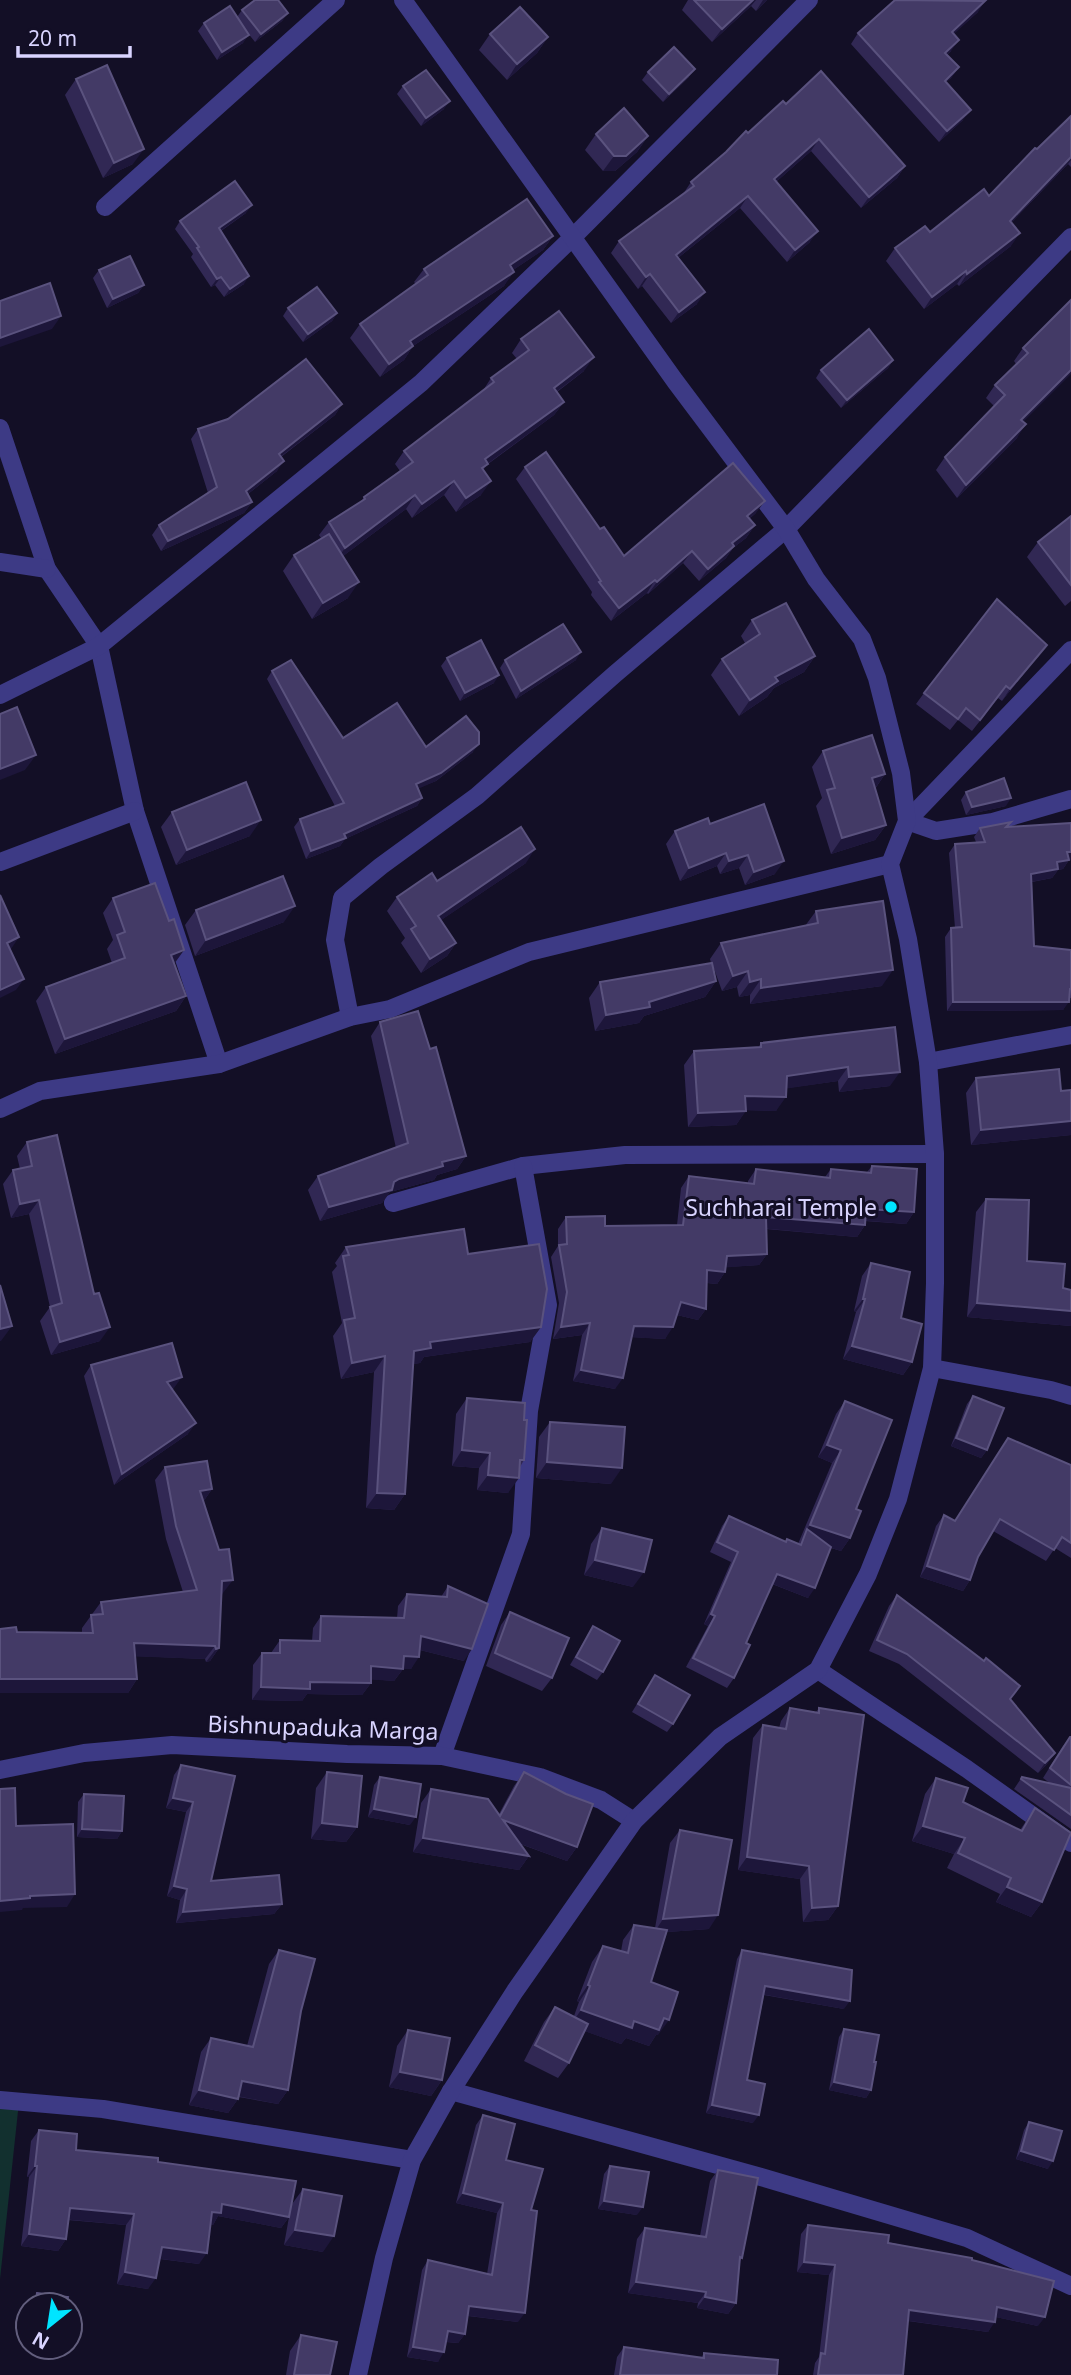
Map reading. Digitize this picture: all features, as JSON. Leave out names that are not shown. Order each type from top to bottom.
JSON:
[{"type":"street","points":[[106,207],[336,0]]},
{"type":"street","points":[[403,0],[675,381],[786,529],[816,579],[862,639],[877,678],[897,759],[907,821]]},
{"type":"street","points":[[0,695],[99,646],[421,383],[572,238],[809,0]]},
{"type":"street","points":[[350,1017],[335,940],[342,898],[477,796],[786,529],[1071,237]]},
{"type":"street","points":[[0,428],[47,569],[99,646],[135,811],[219,1064]]},
{"type":"street","points":[[0,562],[47,569]]},
{"type":"street","points":[[358,2375],[384,2258],[412,2160],[451,2091],[515,1991],[634,1821],[720,1737],[818,1670],[868,1574],[898,1499],[932,1368],[935,1283],[935,1154],[928,1062],[908,939],[890,864],[907,821],[1071,650]]},
{"type":"street","points":[[907,821],[936,831],[993,822],[1071,799]]},
{"type":"street","points":[[0,862],[135,811]]},
{"type":"street","points":[[0,1109],[40,1091],[219,1064],[350,1017],[390,1009],[529,952],[890,864]]},
{"type":"street","points":[[928,1062],[1071,1035]]},
{"type":"street","points":[[393,1203],[523,1166],[625,1155],[935,1154]]},
{"type":"street","points":[[442,1756],[521,1534],[529,1411],[548,1305],[523,1166]]},
{"type":"street","points":[[932,1368],[1071,1396]]},
{"type":"street","points":[[818,1670],[967,1769],[1071,1843]]},
{"type":"street","name":"Bishnupaduka Marga","points":[[0,1770],[84,1752],[172,1745],[442,1756],[540,1777],[601,1800],[634,1821]]},
{"type":"street","points":[[451,2091],[761,2177],[967,2238],[1071,2286]]},
{"type":"street","points":[[0,2100],[103,2109],[412,2160]]},
{"type":"green space","points":[[0,2100],[19,2102],[0,2279]]},
{"type":"building","points":[[255,0],[278,0],[288,13],[261,34],[242,10]]},
{"type":"building","points":[[694,0],[753,0],[722,29]]},
{"type":"building","points":[[895,0],[985,1],[952,32],[959,40],[945,53],[959,67],[945,81],[971,110],[947,131],[858,33]]},
{"type":"building","points":[[230,6],[249,35],[222,52],[204,23]]},
{"type":"building","points":[[520,7],[548,37],[517,64],[490,34]]},
{"type":"building","points":[[674,47],[695,69],[669,94],[648,72]]},
{"type":"building","points":[[107,65],[144,149],[114,163],[76,79]]},
{"type":"building","points":[[426,70],[450,101],[426,118],[403,86]]},
{"type":"building","points":[[821,71],[905,166],[869,197],[819,139],[774,179],[818,231],[795,250],[748,196],[676,255],[705,292],[679,312],[650,274],[646,277],[619,241],[694,186],[691,182],[746,131],[748,133],[783,101],[786,104]]},
{"type":"building","points":[[624,108],[648,136],[626,156],[614,156],[596,134]]},
{"type":"building","points":[[1071,116],[1071,157],[1010,221],[1020,233],[932,297],[895,248],[925,226],[930,232],[984,189],[989,196],[1035,148]]},
{"type":"building","points":[[235,181],[252,205],[219,228],[249,276],[230,289],[221,277],[217,279],[180,221]]},
{"type":"building","points":[[527,199],[553,236],[510,265],[514,272],[410,341],[413,346],[389,364],[360,324],[428,275],[424,269]]},
{"type":"building","points":[[130,256],[144,285],[113,299],[99,270]]},
{"type":"building","points":[[50,283],[61,316],[0,338],[0,301]]},
{"type":"building","points":[[317,287],[337,313],[308,334],[288,308]]},
{"type":"building","points":[[1071,300],[1071,370],[1021,420],[1026,424],[966,485],[945,457],[1005,395],[995,385],[1028,353],[1023,348]]},
{"type":"building","points":[[559,311],[594,357],[554,388],[564,402],[485,459],[488,464],[482,468],[491,481],[466,498],[454,481],[422,504],[415,495],[345,548],[329,522],[365,499],[364,497],[413,462],[404,451],[494,382],[491,378],[529,350],[521,339]]},
{"type":"building","points":[[869,329],[893,360],[847,400],[821,370]]},
{"type":"building","points":[[306,359],[342,404],[279,454],[284,461],[246,491],[252,502],[168,541],[159,525],[217,487],[198,429],[228,419]]},
{"type":"building","points":[[546,452],[600,529],[604,527],[624,556],[733,463],[765,501],[747,516],[755,525],[732,543],[734,546],[708,569],[692,551],[657,582],[655,580],[619,608],[599,582],[601,581],[525,467]]},
{"type":"building","points":[[1071,516],[1071,585],[1038,542]]},
{"type":"building","points":[[329,534],[359,582],[323,603],[294,555]]},
{"type":"building","points":[[997,599],[1047,645],[1010,689],[1006,686],[980,720],[966,708],[958,719],[924,693]]},
{"type":"building","points":[[786,603],[815,656],[775,677],[778,681],[750,700],[722,659],[760,634],[752,620]]},
{"type":"building","points":[[563,624],[581,652],[521,691],[505,660]]},
{"type":"building","points":[[481,640],[499,675],[465,693],[447,658]]},
{"type":"building","points":[[291,660],[343,738],[397,703],[426,747],[466,716],[479,732],[479,744],[441,773],[416,784],[422,798],[344,834],[346,838],[311,851],[300,819],[344,803],[272,671]]},
{"type":"building","points":[[17,707],[36,755],[0,769],[0,714]]},
{"type":"building","points":[[872,735],[885,774],[872,778],[886,825],[842,838],[827,790],[835,788],[823,751]]},
{"type":"building","points":[[1004,778],[1011,798],[972,807],[966,792]]},
{"type":"building","points":[[246,782],[261,820],[187,850],[172,812]]},
{"type":"building","points":[[764,804],[784,861],[754,872],[748,855],[729,861],[726,853],[689,868],[675,831],[708,818],[710,824]]},
{"type":"building","points":[[1011,822],[1006,827],[1071,823],[1071,852],[1067,852],[1069,860],[1057,862],[1058,869],[1031,874],[1034,946],[1071,950],[1069,1002],[953,1002],[951,928],[962,927],[955,844],[985,842],[980,828]]},
{"type":"building","points":[[521,827],[535,849],[438,916],[456,943],[430,959],[411,929],[416,926],[397,897],[432,873],[437,881]]},
{"type":"building","points":[[283,876],[295,906],[206,940],[196,910]]},
{"type":"building","points":[[155,883],[169,921],[174,919],[184,950],[171,955],[186,996],[65,1039],[46,987],[125,958],[117,935],[125,932],[113,898]]},
{"type":"building","points":[[0,895],[19,937],[7,943],[24,979],[0,990]]},
{"type":"building","points":[[883,901],[893,970],[761,988],[761,979],[750,982],[748,971],[733,976],[721,943],[818,923],[816,911]]},
{"type":"building","points":[[712,963],[716,981],[649,1002],[650,1007],[606,1015],[600,982]]},
{"type":"building","points":[[418,1011],[430,1049],[436,1047],[466,1156],[442,1162],[443,1166],[399,1179],[394,1182],[392,1190],[329,1207],[318,1176],[408,1143],[380,1022]]},
{"type":"building","points":[[895,1027],[900,1072],[849,1077],[848,1067],[787,1076],[786,1097],[745,1096],[746,1111],[698,1113],[694,1051],[761,1047],[761,1043]]},
{"type":"building","points":[[1059,1069],[1061,1091],[1071,1090],[1071,1121],[981,1130],[976,1078]]},
{"type":"building","points":[[57,1135],[94,1294],[99,1293],[110,1327],[60,1342],[50,1307],[62,1303],[39,1200],[20,1204],[13,1170],[32,1166],[27,1142]]},
{"type":"building","points":[[872,1166],[917,1169],[914,1212],[866,1209],[865,1225],[766,1217],[767,1254],[727,1256],[725,1272],[707,1270],[706,1309],[681,1302],[673,1327],[634,1326],[623,1378],[581,1370],[590,1323],[561,1327],[567,1292],[559,1245],[567,1244],[566,1217],[605,1216],[605,1226],[683,1225],[689,1176],[754,1184],[756,1169],[830,1178],[831,1169],[871,1173]]},
{"type":"building","points":[[986,1199],[1029,1200],[1027,1261],[1065,1264],[1063,1288],[1071,1290],[1071,1311],[977,1303]]},
{"type":"building","points":[[464,1229],[468,1254],[539,1244],[547,1289],[541,1327],[430,1342],[431,1348],[414,1351],[405,1494],[377,1493],[385,1356],[352,1363],[344,1320],[355,1318],[343,1256],[349,1255],[346,1247]]},
{"type":"building","points":[[871,1263],[910,1272],[901,1318],[922,1324],[912,1362],[852,1346],[865,1299]]},
{"type":"building","points":[[0,1285],[12,1326],[0,1329]]},
{"type":"building","points":[[172,1343],[182,1377],[167,1382],[196,1423],[122,1474],[91,1365]]},
{"type":"building","points":[[973,1396],[1004,1408],[987,1450],[956,1438]]},
{"type":"building","points":[[467,1398],[525,1403],[524,1420],[527,1420],[524,1460],[520,1460],[519,1478],[488,1475],[490,1453],[462,1450]]},
{"type":"building","points":[[845,1401],[892,1420],[856,1509],[861,1511],[850,1538],[810,1525],[841,1450],[827,1445]]},
{"type":"building","points":[[550,1422],[625,1427],[622,1468],[547,1462]]},
{"type":"building","points":[[1008,1438],[1071,1465],[1071,1543],[1062,1537],[1054,1550],[1000,1519],[978,1557],[970,1580],[927,1566],[944,1515],[955,1521]]},
{"type":"building","points":[[207,1461],[212,1489],[200,1491],[219,1550],[229,1549],[233,1580],[222,1581],[219,1648],[134,1643],[137,1679],[0,1679],[0,1629],[16,1627],[17,1632],[93,1633],[91,1615],[103,1614],[101,1602],[197,1590],[176,1526],[165,1467]]},
{"type":"building","points":[[729,1516],[786,1542],[787,1539],[801,1545],[807,1529],[831,1547],[815,1588],[777,1574],[746,1643],[750,1645],[734,1678],[693,1658],[715,1616],[711,1614],[738,1552],[717,1542]]},
{"type":"building","points":[[602,1528],[652,1540],[644,1572],[595,1560]]},
{"type":"building","points":[[448,1586],[488,1604],[472,1649],[421,1636],[419,1657],[404,1656],[403,1669],[371,1666],[371,1683],[310,1682],[310,1689],[261,1687],[262,1653],[280,1653],[280,1640],[320,1641],[321,1616],[404,1618],[407,1594],[447,1597]]},
{"type":"building","points":[[897,1595],[984,1661],[986,1658],[1020,1686],[1010,1699],[1055,1753],[1045,1763],[907,1654],[877,1640]]},
{"type":"building","points":[[510,1612],[569,1638],[552,1678],[495,1653]]},
{"type":"building","points":[[593,1626],[620,1641],[603,1672],[576,1657]]},
{"type":"building","points":[[655,1675],[690,1695],[673,1724],[638,1704]]},
{"type":"building","points":[[790,1708],[819,1713],[819,1708],[864,1715],[838,1906],[812,1908],[809,1866],[747,1857],[763,1725],[786,1729]]},
{"type":"building","points":[[1071,1737],[1071,1785],[1050,1768]]},
{"type":"building","points":[[181,1765],[235,1776],[211,1881],[279,1875],[282,1904],[183,1912],[187,1889],[174,1886],[193,1802],[173,1798]]},
{"type":"building","points":[[327,1772],[362,1776],[357,1827],[322,1823]]},
{"type":"building","points":[[524,1772],[566,1794],[593,1804],[577,1847],[503,1820],[529,1856],[423,1838],[431,1789],[488,1799],[500,1816]]},
{"type":"building","points":[[380,1777],[421,1784],[416,1817],[374,1809]]},
{"type":"building","points":[[1022,1777],[1071,1788],[1071,1815],[1021,1779]]},
{"type":"building","points":[[936,1778],[968,1788],[963,1802],[1022,1831],[1035,1808],[1071,1833],[1042,1902],[1007,1887],[1011,1878],[958,1853],[965,1838],[923,1826]]},
{"type":"building","points":[[15,1788],[16,1826],[73,1824],[75,1894],[30,1896],[0,1901],[0,1789]]},
{"type":"building","points":[[84,1794],[124,1796],[122,1831],[82,1829]]},
{"type":"building","points":[[680,1830],[732,1840],[718,1915],[663,1919]]},
{"type":"building","points":[[634,1925],[667,1930],[651,1982],[678,1992],[669,2020],[664,2018],[659,2030],[634,2021],[632,2028],[581,2010],[603,1946],[628,1953]]},
{"type":"building","points":[[279,1950],[315,1959],[301,2011],[288,2090],[242,2081],[238,2099],[199,2090],[211,2038],[253,2047]]},
{"type":"building","points":[[742,1950],[852,1970],[850,2001],[765,1986],[747,2080],[765,2084],[759,2115],[712,2105]]},
{"type":"building","points":[[555,2007],[588,2024],[569,2063],[535,2045]]},
{"type":"building","points":[[844,2029],[879,2035],[871,2090],[834,2082]]},
{"type":"building","points":[[408,2030],[450,2038],[442,2080],[400,2072]]},
{"type":"building","points":[[483,2115],[515,2124],[506,2160],[543,2169],[531,2210],[537,2211],[525,2313],[469,2306],[465,2334],[448,2331],[444,2352],[413,2347],[428,2260],[492,2275],[503,2203],[463,2193]]},
{"type":"building","points":[[1029,2122],[1062,2131],[1053,2161],[1021,2151]]},
{"type":"building","points":[[39,2130],[77,2134],[76,2150],[158,2158],[158,2162],[296,2181],[289,2217],[222,2204],[221,2213],[212,2212],[207,2253],[162,2247],[156,2278],[125,2272],[134,2214],[70,2208],[66,2239],[29,2234]]},
{"type":"building","points":[[610,2166],[649,2172],[643,2207],[604,2201]]},
{"type":"building","points":[[718,2170],[758,2178],[742,2258],[740,2257],[736,2303],[705,2297],[706,2292],[636,2282],[645,2228],[706,2237]]},
{"type":"building","points":[[303,2189],[342,2196],[334,2236],[295,2230]]},
{"type":"building","points":[[808,2225],[889,2235],[888,2243],[972,2258],[1054,2281],[1045,2317],[997,2307],[995,2322],[909,2310],[903,2375],[818,2375],[821,2353],[825,2354],[835,2265],[804,2262]]},
{"type":"building","points":[[301,2335],[337,2342],[330,2375],[294,2375]]},
{"type":"building","points":[[624,2347],[704,2358],[704,2353],[778,2360],[777,2375],[620,2375]]},
{"type":"place","name":"Suchharai Temple","points":[[891,1207]]}]
